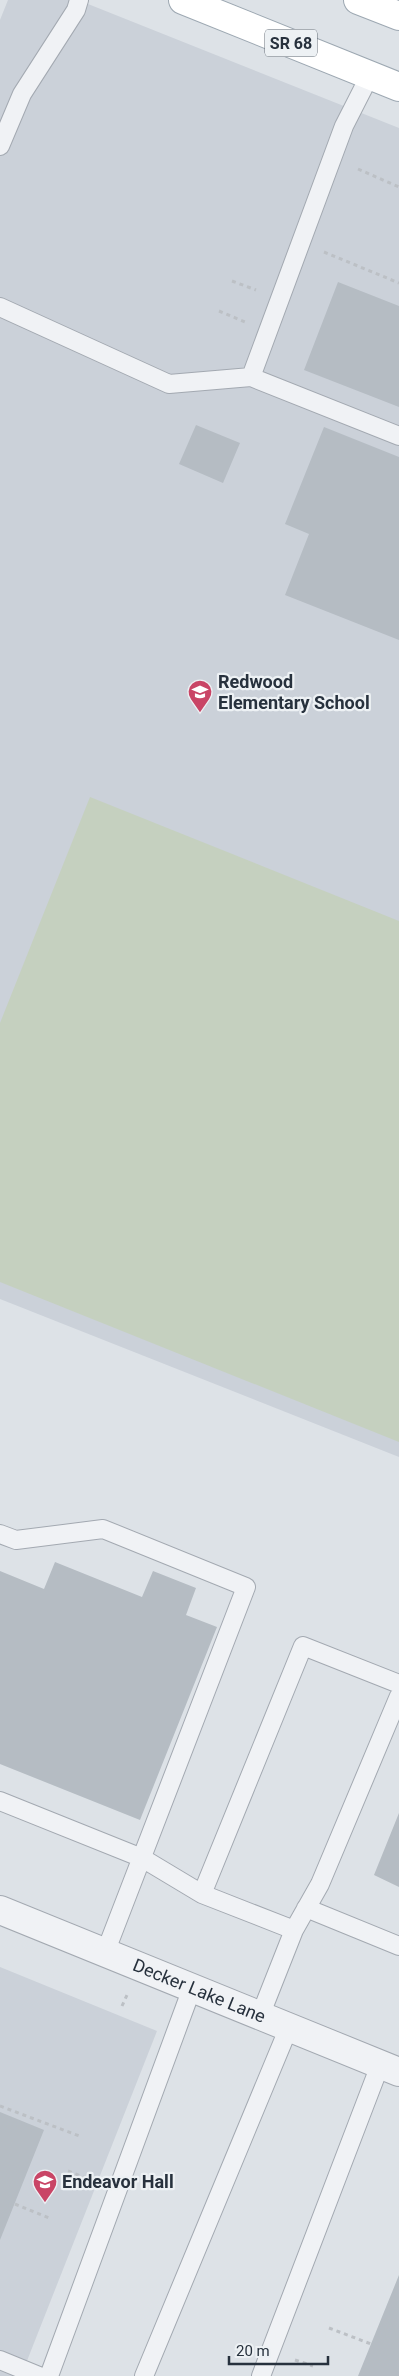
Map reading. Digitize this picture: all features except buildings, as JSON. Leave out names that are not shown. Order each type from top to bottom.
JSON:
[{"type":"main road","name":"SR 68","points":[[184,0],[399,87]]},
{"type":"main road","points":[[358,0],[399,16]]},
{"type":"street","name":"Decker Lake Lane","points":[[0,1910],[390,2068]]},
{"type":"lane","points":[[0,146],[22,94],[76,10],[79,0]]},
{"type":"lane","points":[[251,377],[344,126],[370,75]]},
{"type":"lane","points":[[0,308],[169,384],[251,377],[399,436]]},
{"type":"lane","points":[[0,1534],[16,1540],[104,1530],[246,1587],[105,1953]]},
{"type":"lane","points":[[202,1894],[303,1646],[399,1684]]},
{"type":"lane","points":[[260,2016],[294,1930],[320,1884],[399,1696]]},
{"type":"lane","points":[[0,1801],[142,1858],[202,1894],[294,1930]]},
{"type":"lane","points":[[306,1908],[399,1946]]},
{"type":"lane","points":[[49,2376],[192,1988]]},
{"type":"lane","points":[[144,2376],[289,2028]]},
{"type":"lane","points":[[261,2376],[390,2068]]},
{"type":"lane","points":[[0,2360],[39,2376]]},
{"type":"path","points":[[358,169],[399,187]]},
{"type":"path","points":[[324,252],[399,282]]},
{"type":"path","points":[[232,281],[257,291]]},
{"type":"path","points":[[219,311],[253,325]]},
{"type":"path","points":[[122,2006],[129,1992]]},
{"type":"path","points":[[0,2106],[82,2137]]},
{"type":"path","points":[[15,2204],[49,2218]]},
{"type":"path","points":[[328,2328],[371,2344]]},
{"type":"shaded area","name":"Redwood Elementary School","points":[[8,0],[78,0],[399,128],[399,1457],[0,1299],[0,20]]},
{"type":"shaded area","name":"Endeavor Hall","points":[[0,1967],[157,2031],[21,2376],[0,2376]]},
{"type":"green space","points":[[90,797],[399,921],[399,1442],[0,1282],[0,1023]]},
{"type":"place","name":"Redwood Elementary School","points":[[200,713]]},
{"type":"place","name":"Endeavor Hall","points":[[45,2203]]}]
